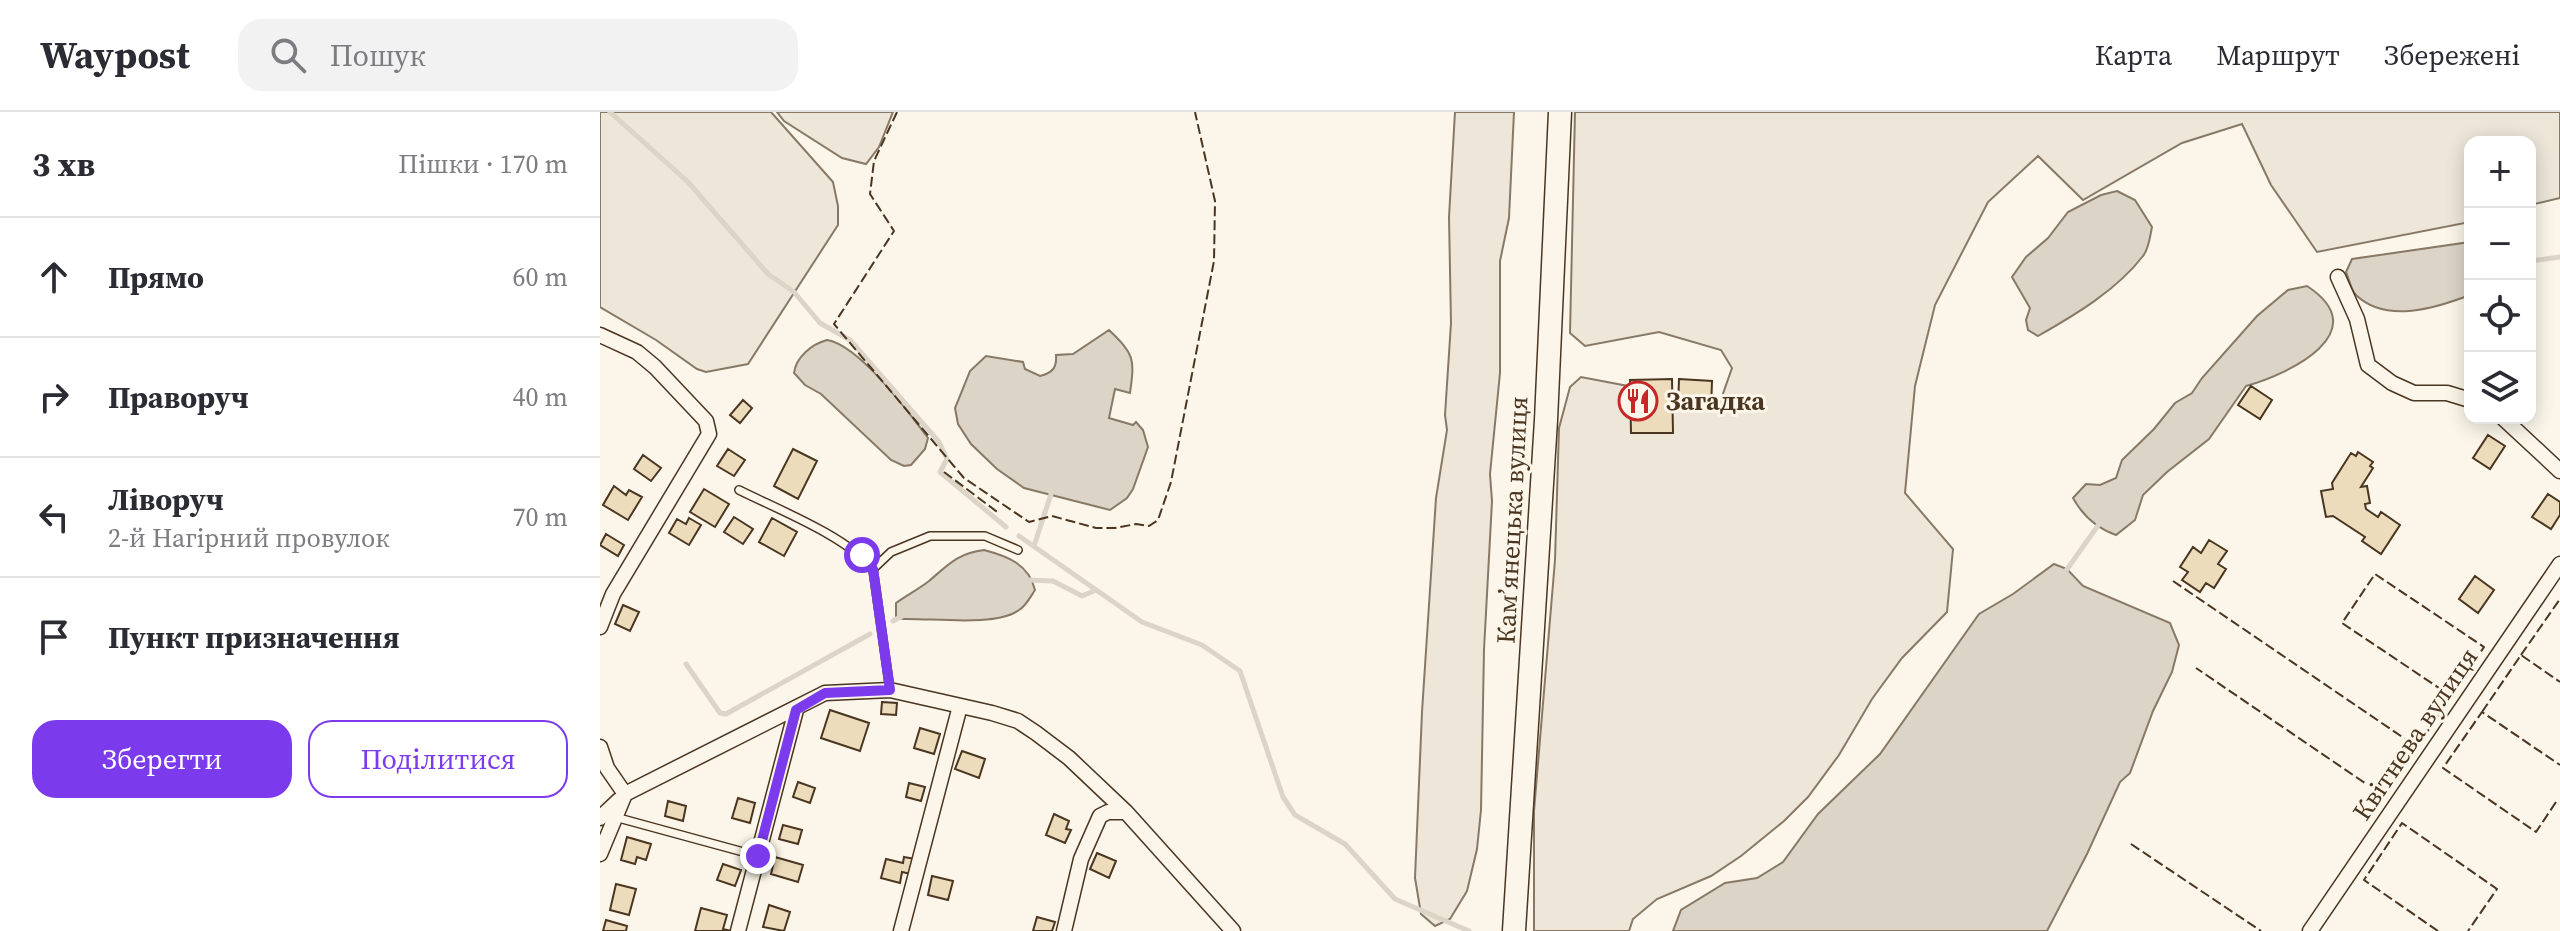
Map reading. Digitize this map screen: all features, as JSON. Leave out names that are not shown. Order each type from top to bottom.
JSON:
[{"type":"main road","name":"Камʼянецька вулиця","points":[[1514,931],[1546,420],[1560,112]]},
{"type":"street","points":[[2338,277],[2357,319],[2368,365],[2392,383],[2414,393],[2447,393],[2464,398]]},
{"type":"street","points":[[600,335],[637,352],[655,367],[706,421],[709,434],[613,594],[600,627]]},
{"type":"street","points":[[2509,424],[2560,471]]},
{"type":"street","name":"Квітнева вулиця","points":[[2310,931],[2560,564]]},
{"type":"street","points":[[601,848],[607,818],[625,794],[825,693],[890,690],[1018,721],[1069,758],[1126,812],[1233,931]]},
{"type":"street","points":[[901,931],[960,706]]},
{"type":"street","points":[[738,931],[796,710]]},
{"type":"street","points":[[600,747],[607,768],[625,794]]},
{"type":"street","points":[[1064,931],[1081,859],[1100,816],[1108,812],[1126,812]]},
{"type":"street","points":[[600,826],[601,848]]},
{"type":"lane","points":[[739,490],[843,543],[862,555],[873,569],[890,690]]},
{"type":"lane","points":[[873,569],[891,552],[930,536],[985,536],[1018,550]]},
{"type":"lane","points":[[607,818],[758,856]]},
{"type":"shaded area","points":[[600,112],[771,112],[833,182],[838,225],[748,364],[706,372],[697,369],[600,307]]},
{"type":"shaded area","points":[[777,112],[893,112],[879,147],[866,164],[842,158],[784,121]]},
{"type":"shaded area","points":[[1455,112],[1514,112],[1509,218],[1500,261],[1500,373],[1490,474],[1492,501],[1484,650],[1481,810],[1477,849],[1467,891],[1450,919],[1435,926],[1421,914],[1415,878],[1436,498],[1447,430],[1445,415],[1451,323],[1449,217]]},
{"type":"shaded area","points":[[1575,112],[2560,112],[2560,198],[2536,204],[2536,136],[2464,136],[2464,223],[2317,252],[2271,185],[2242,124],[2182,143],[2083,200],[2038,156],[1988,202],[1935,305],[1915,386],[1905,493],[1953,549],[1947,612],[1902,658],[1808,797],[1741,856],[1711,876],[1657,899],[1633,919],[1629,931],[1534,931],[1534,811],[1555,560],[1559,428],[1570,387],[1581,377],[1628,386],[1655,403],[1692,406],[1720,402],[1732,368],[1721,350],[1659,332],[1585,346],[1570,333]]},
{"type":"shaded area","points":[[2117,191],[2135,200],[2152,227],[2145,253],[2108,291],[2038,336],[2028,330],[2026,320],[2030,308],[2012,277],[2026,257],[2048,238],[2068,212],[2101,195]]},
{"type":"shaded area","points":[[2464,243],[2464,297],[2412,311],[2382,309],[2368,304],[2354,293],[2346,272],[2352,259]]},
{"type":"shaded area","points":[[2307,286],[2326,303],[2333,319],[2330,335],[2319,349],[2284,372],[2246,386],[2209,439],[2143,495],[2135,520],[2116,535],[2091,521],[2073,498],[2086,484],[2100,485],[2116,478],[2122,460],[2175,403],[2192,393],[2257,316],[2288,290]]},
{"type":"shaded area","points":[[1109,330],[1128,351],[1132,372],[1130,393],[1115,389],[1109,418],[1133,425],[1136,422],[1143,430],[1148,447],[1133,489],[1127,498],[1110,510],[1024,488],[997,469],[971,444],[958,424],[955,408],[970,371],[986,356],[1023,362],[1025,369],[1040,376],[1053,369],[1056,355],[1073,354]]},
{"type":"shaded area","points":[[827,340],[840,345],[868,366],[928,438],[925,449],[911,465],[904,466],[891,460],[794,373],[806,352]]},
{"type":"shaded area","points":[[984,550],[1009,558],[1028,574],[1035,590],[1022,608],[1009,615],[980,620],[896,617],[896,603],[954,561]]},
{"type":"shaded area","points":[[2054,564],[2067,569],[2083,586],[2170,623],[2179,645],[2172,672],[2153,711],[2130,773],[2120,782],[2047,931],[1673,931],[1681,910],[1725,883],[1757,878],[1783,862],[1818,814],[1880,754],[1979,614]]},
{"type":"building","points":[[1672,379],[1673,433],[1631,433],[1630,380]]},
{"type":"building","points":[[1679,379],[1712,381],[1711,410],[1678,408]]},
{"type":"building","points":[[2251,386],[2272,400],[2260,419],[2238,405]]},
{"type":"building","points":[[743,400],[752,408],[740,423],[730,415]]},
{"type":"building","points":[[2488,435],[2505,446],[2490,469],[2473,458]]},
{"type":"building","points":[[728,449],[745,460],[734,476],[717,466]]},
{"type":"building","points":[[793,449],[817,461],[798,499],[774,486]]},
{"type":"building","points":[[2358,452],[2373,462],[2370,466],[2373,468],[2361,487],[2367,486],[2370,503],[2365,504],[2366,509],[2378,517],[2381,512],[2400,525],[2381,554],[2362,541],[2365,537],[2333,516],[2326,517],[2321,491],[2333,489],[2332,483],[2351,453],[2356,456]]},
{"type":"building","points":[[643,455],[661,468],[651,481],[634,469]]},
{"type":"building","points":[[614,486],[626,495],[629,490],[642,497],[628,520],[603,505]]},
{"type":"building","points":[[704,489],[729,504],[715,527],[690,512]]},
{"type":"building","points":[[2548,494],[2560,502],[2560,515],[2551,529],[2532,517]]},
{"type":"building","points":[[734,517],[753,529],[743,544],[724,532]]},
{"type":"building","points":[[689,518],[701,525],[689,545],[669,533],[677,519],[686,524]]},
{"type":"building","points":[[772,518],[797,532],[784,556],[759,542]]},
{"type":"building","points":[[606,534],[624,545],[618,556],[600,545]]},
{"type":"building","points":[[2209,540],[2227,551],[2218,564],[2226,569],[2214,588],[2206,583],[2200,592],[2182,580],[2188,572],[2180,567],[2193,547],[2201,553]]},
{"type":"building","points":[[2475,576],[2494,590],[2478,613],[2459,599]]},
{"type":"building","points":[[623,605],[639,612],[630,631],[615,624]]},
{"type":"building","points":[[882,702],[897,703],[896,715],[881,714]]},
{"type":"building","points":[[830,710],[869,723],[860,751],[821,738]]},
{"type":"building","points":[[920,728],[940,734],[934,754],[914,748]]},
{"type":"building","points":[[962,751],[985,759],[979,778],[955,769]]},
{"type":"building","points":[[798,782],[815,788],[810,803],[793,797]]},
{"type":"building","points":[[909,783],[925,787],[921,801],[906,797]]},
{"type":"building","points":[[738,798],[755,803],[750,823],[732,818]]},
{"type":"building","points":[[668,801],[686,806],[683,821],[665,816]]},
{"type":"building","points":[[1054,814],[1069,821],[1066,829],[1071,830],[1065,843],[1046,835]]},
{"type":"building","points":[[783,825],[802,830],[798,844],[779,839]]},
{"type":"building","points":[[627,837],[651,844],[646,860],[637,857],[635,864],[621,860]]},
{"type":"building","points":[[1097,853],[1116,861],[1109,878],[1090,869]]},
{"type":"building","points":[[775,857],[803,865],[798,882],[771,874]]},
{"type":"building","points":[[904,857],[915,859],[911,874],[902,872],[900,883],[881,878],[886,859],[903,863]]},
{"type":"building","points":[[723,864],[741,870],[735,886],[717,880]]},
{"type":"building","points":[[932,876],[953,881],[948,900],[928,895]]},
{"type":"building","points":[[616,884],[636,889],[629,915],[610,910]]},
{"type":"building","points":[[769,905],[790,912],[784,931],[763,927]]},
{"type":"building","points":[[701,908],[727,915],[723,929],[731,931],[695,931]]},
{"type":"building","points":[[1037,917],[1055,922],[1052,931],[1033,931]]},
{"type":"building","points":[[606,920],[627,926],[626,931],[603,931]]},
{"type":"waterway","points":[[610,112],[688,182],[768,274],[794,292],[820,323],[850,340],[939,442],[947,459],[940,472],[1006,527]]},
{"type":"waterway","points":[[2536,260],[2560,257]]},
{"type":"waterway","points":[[1034,546],[1053,488]]},
{"type":"waterway","points":[[2063,575],[2099,524]]},
{"type":"waterway","points":[[1019,536],[1142,622],[1202,645],[1240,671],[1283,797],[1295,815],[1345,844],[1395,899],[1469,931]]},
{"type":"waterway","points":[[1028,580],[1053,581],[1082,596],[1096,590]]},
{"type":"waterway","points":[[893,621],[904,615]]},
{"type":"waterway","points":[[686,664],[720,713],[726,714],[870,634]]},
{"type":"fence","points":[[897,112],[874,161],[870,194],[894,231],[834,324],[964,478],[1029,522],[1052,516],[1096,528],[1136,524],[1149,526],[1158,520],[1171,482],[1214,261],[1215,201],[1195,112]]},
{"type":"fence","points":[[944,472],[1000,514]]},
{"type":"fence","points":[[2417,747],[2451,696],[2342,623],[2375,574],[2484,647],[2451,696]]},
{"type":"fence","points":[[2173,581],[2417,747],[2384,796],[2196,668]]},
{"type":"fence","points":[[2521,655],[2560,599]]},
{"type":"fence","points":[[2482,712],[2521,655],[2560,682]]},
{"type":"fence","points":[[2556,802],[2536,832],[2443,768],[2482,712],[2560,765]]},
{"type":"fence","points":[[2438,931],[2364,880],[2402,823],[2497,889],[2468,931]]},
{"type":"fence","points":[[2131,844],[2261,931]]},
{"type":"place","name":"Загадка","points":[[1638,401]]},
{"type":"route","points":[[758,856],[796,710],[825,693],[890,690],[873,569],[862,555]]}]
